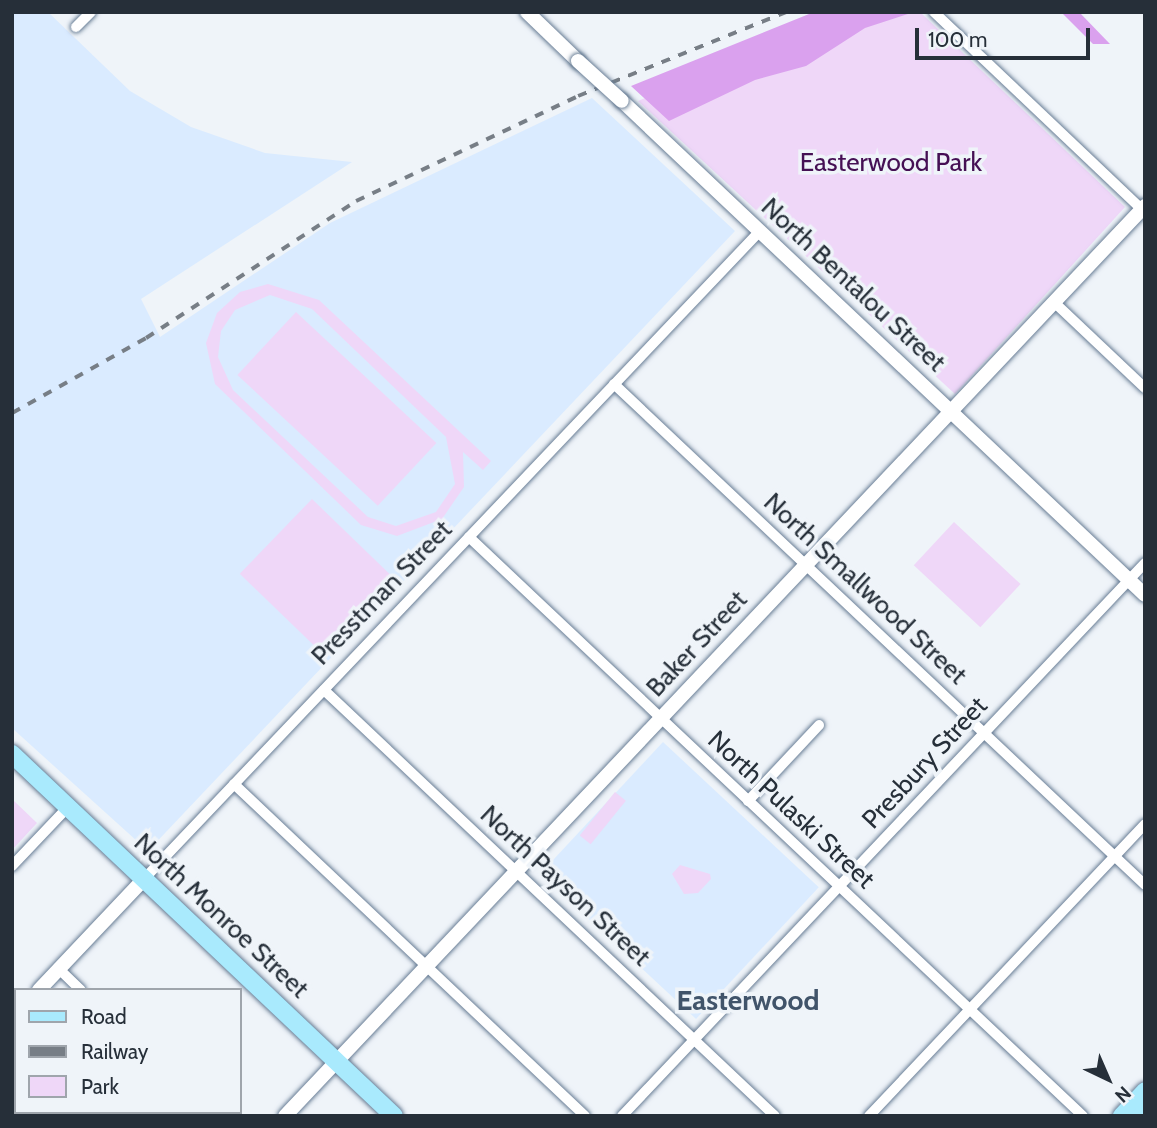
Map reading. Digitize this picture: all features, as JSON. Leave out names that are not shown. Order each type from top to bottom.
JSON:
[{"type":"main road","name":"North Monroe Street","points":[[12,754],[394,1116]]},
{"type":"main road","points":[[1122,1116],[1145,1091]]},
{"type":"main road","points":[[1141,1116],[1145,1112]]},
{"type":"street","points":[[76,27],[91,12]]},
{"type":"street","name":"North Bentalou Street","points":[[527,12],[1145,595]]},
{"type":"street","points":[[934,12],[1144,209]]},
{"type":"street","name":"Baker Street","points":[[285,1116],[1144,209]]},
{"type":"street","name":"Presstman Street","points":[[41,988],[760,231]]},
{"type":"street","points":[[1054,302],[1145,388]]},
{"type":"street","name":"North Smallwood Street","points":[[614,384],[1145,885]]},
{"type":"street","name":"North Pulaski Street","points":[[469,537],[1083,1116]]},
{"type":"street","name":"Presbury Street","points":[[622,1116],[1145,563]]},
{"type":"street","name":"North Payson Street","points":[[324,690],[775,1116]]},
{"type":"street","points":[[748,801],[819,725]]},
{"type":"street","points":[[234,785],[585,1116]]},
{"type":"street","points":[[12,866],[68,807]]},
{"type":"street","points":[[869,1116],[1145,824]]},
{"type":"street","points":[[59,969],[78,988]]},
{"type":"shaded area","points":[[12,12],[48,12],[130,91],[191,127],[265,153],[352,162],[141,299],[160,337],[330,223],[592,98],[735,231],[148,851],[12,728]]},
{"type":"shaded area","points":[[814,12],[914,12],[865,28],[806,66],[755,80],[669,121],[631,86]]},
{"type":"shaded area","points":[[1061,12],[1079,12],[1110,44],[1093,44]]},
{"type":"shaded area","points":[[663,742],[819,887],[696,1019],[540,874]]},
{"type":"green space","name":"Easterwood Park","points":[[849,12],[920,12],[1125,207],[955,394],[638,101]]},
{"type":"green space","points":[[268,284],[319,300],[491,461],[483,470],[463,452],[464,487],[442,519],[397,536],[361,525],[215,384],[206,343],[217,313],[240,292]],"holes":[[[270,295],[312,309],[446,437],[455,484],[436,512],[396,526],[368,517],[233,390],[218,357],[221,331],[235,310]]]},
{"type":"green space","points":[[296,312],[436,443],[378,506],[237,375]]},
{"type":"green space","points":[[312,499],[390,575],[318,650],[240,574]]},
{"type":"green space","points":[[954,522],[1021,584],[980,627],[914,565]]},
{"type":"green space","points":[[615,792],[626,801],[591,844],[580,836]]},
{"type":"green space","points":[[12,799],[37,823],[12,850]]},
{"type":"green space","points":[[680,865],[710,874],[711,879],[698,893],[684,894],[672,874]]},
{"type":"green space","points":[[122,1114],[183,1114],[183,1116]]},
{"type":"railway","points":[[12,413],[146,338],[356,201],[578,96],[786,12]]},
{"type":"district","name":"Easterwood","points":[[748,1000]]}]
